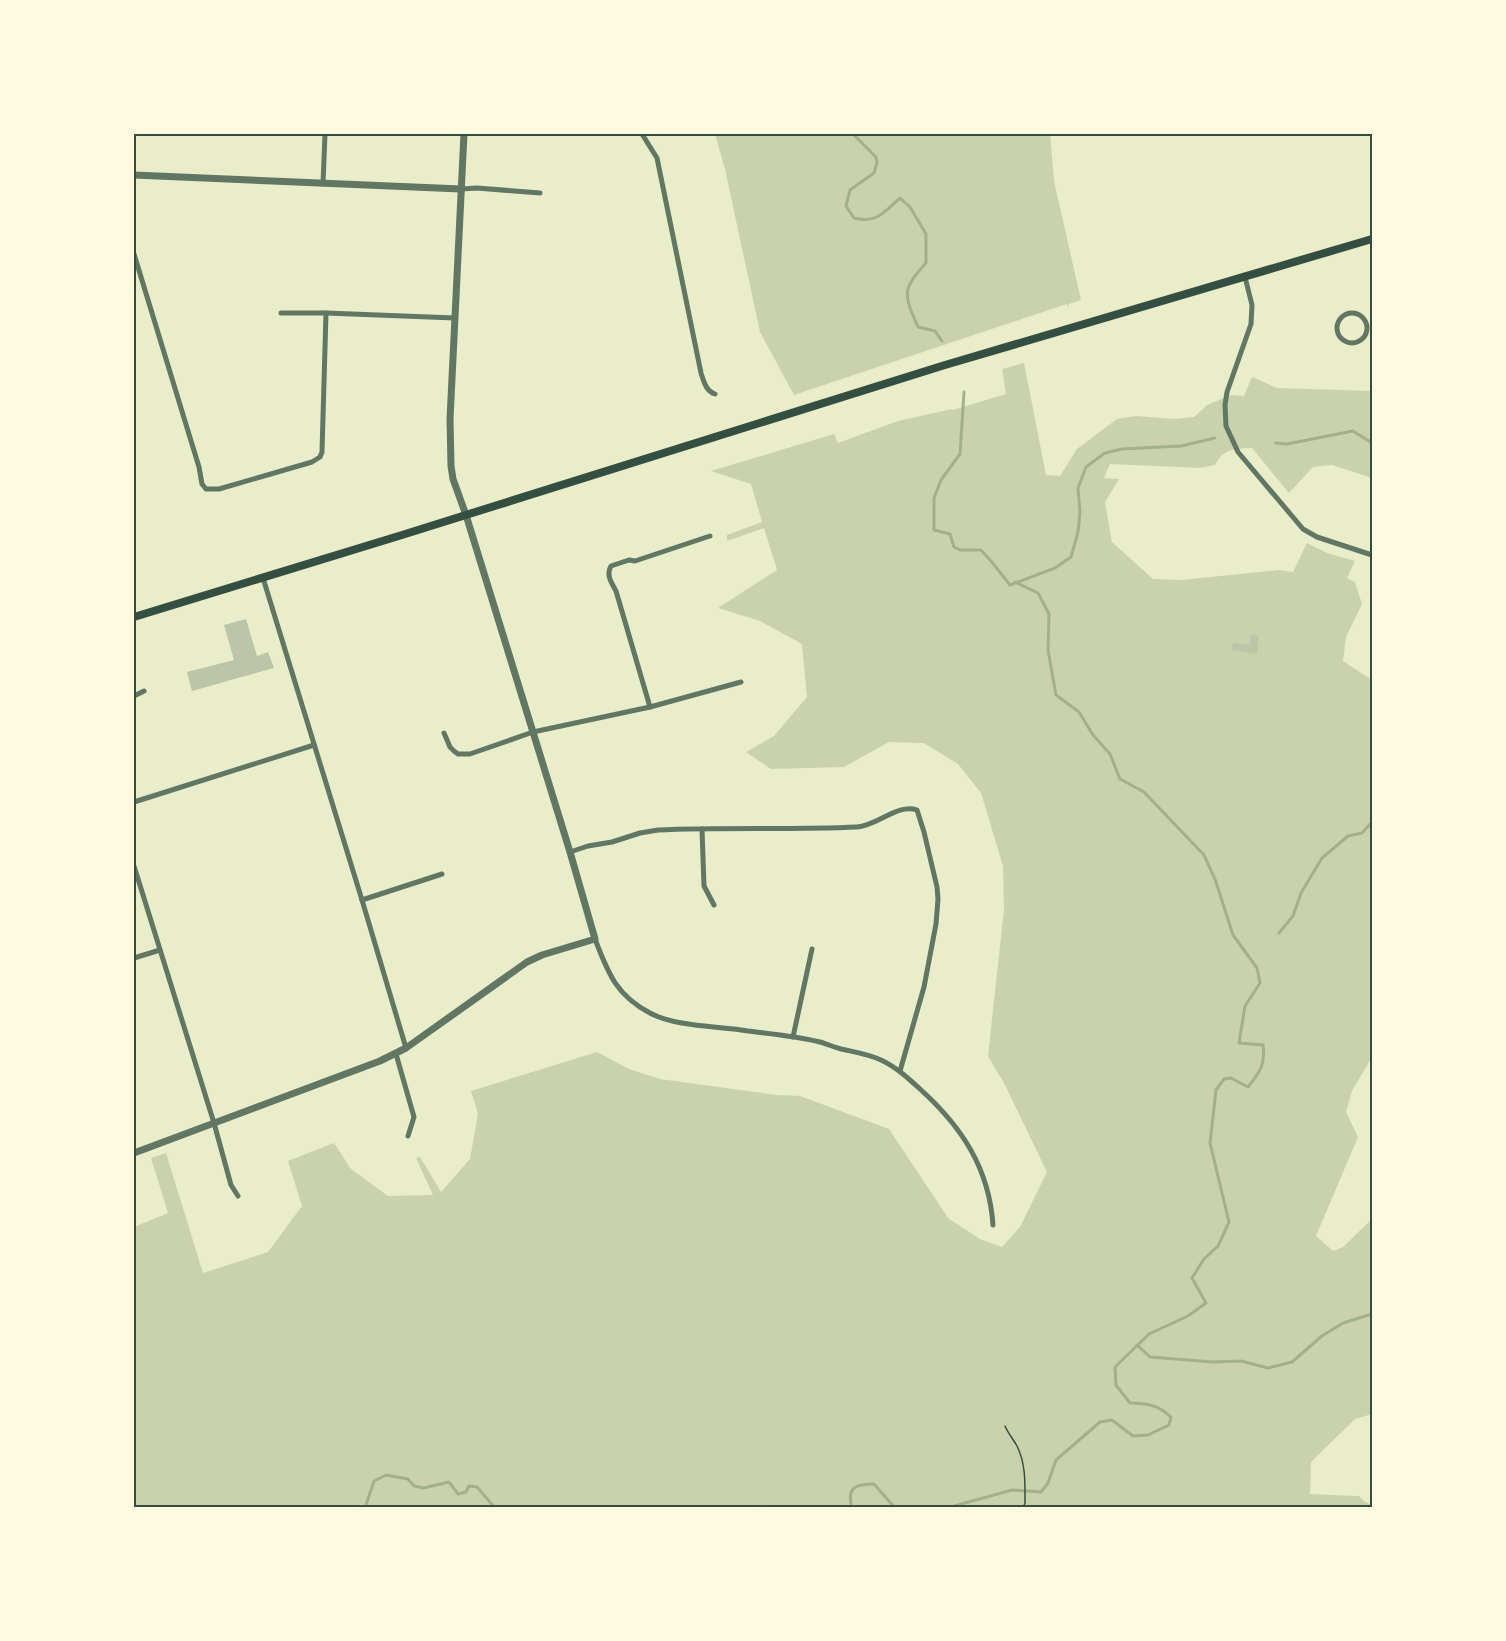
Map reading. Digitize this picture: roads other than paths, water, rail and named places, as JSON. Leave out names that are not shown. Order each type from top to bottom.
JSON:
[{"type":"main road","points":[[134,617],[945,365],[1372,239]]},
{"type":"street","points":[[323,184],[325,134]]},
{"type":"street","points":[[464,134],[450,419],[453,479],[466,515],[595,939],[608,972],[625,995],[650,1013],[671,1021],[818,1041],[864,1054],[900,1071],[935,1103],[965,1138],[983,1174],[991,1203],[993,1225]]},
{"type":"street","points":[[642,134],[657,158],[701,373],[706,388],[716,394]]},
{"type":"street","points":[[134,175],[323,184],[477,188],[540,193]]},
{"type":"street","points":[[134,254],[199,467],[202,484],[206,489],[214,490],[236,484],[312,462],[320,457],[326,313]]},
{"type":"street","points":[[1245,277],[1252,305],[1251,324],[1227,392],[1226,426],[1238,452],[1304,529],[1317,537],[1372,555]]},
{"type":"street","points":[[1354,312],[1365,318],[1366,336],[1352,343],[1341,338],[1337,327],[1342,315],[1354,312]]},
{"type":"street","points":[[281,313],[455,318]]},
{"type":"street","points":[[1366,336],[1372,340]]},
{"type":"street","points":[[650,707],[609,571],[611,566],[635,561],[710,536]]},
{"type":"street","points":[[263,578],[406,1048]]},
{"type":"street","points":[[444,733],[454,752],[470,754],[532,732],[650,707],[741,682]]},
{"type":"street","points":[[134,696],[144,691]]},
{"type":"street","points":[[134,802],[314,745]]},
{"type":"street","points":[[570,852],[658,830],[859,827],[901,809],[917,810],[937,886],[938,898],[936,924],[924,987],[900,1071]]},
{"type":"street","points":[[702,829],[704,886],[714,905]]},
{"type":"street","points":[[134,866],[231,1185],[238,1196]]},
{"type":"street","points":[[362,900],[442,874]]},
{"type":"street","points":[[134,1153],[396,1054],[527,962],[542,955],[595,939]]},
{"type":"street","points":[[134,958],[160,950]]},
{"type":"street","points":[[793,1037],[812,950]]},
{"type":"street","points":[[396,1054],[414,1116],[408,1136]]},
{"type":"waterway","points":[[853,134],[876,157],[877,163],[874,173],[850,190],[846,206],[854,218],[862,219],[880,216],[900,198],[910,207],[926,234],[926,263],[912,280],[907,293],[908,300],[918,327],[935,331],[942,341]]},
{"type":"waterway","points":[[964,392],[960,454],[941,480],[934,498],[934,530],[950,534],[954,547],[960,550],[981,550],[1010,585],[1055,568],[1071,557],[1078,532],[1080,512],[1078,488],[1086,467],[1105,453],[1122,449],[1181,446],[1215,438]]},
{"type":"waterway","points":[[1276,443],[1287,444],[1353,431],[1372,443]]},
{"type":"waterway","points":[[947,1508],[1012,1490],[1041,1492],[1048,1483],[1056,1460],[1100,1422],[1112,1420],[1133,1436],[1148,1435],[1169,1425],[1171,1417],[1161,1409],[1147,1404],[1130,1403],[1116,1385],[1115,1367],[1149,1334],[1188,1316],[1206,1303],[1192,1278],[1204,1259],[1218,1246],[1229,1222],[1210,1143],[1216,1090],[1224,1079],[1231,1078],[1248,1087],[1258,1073],[1263,1058],[1263,1045],[1239,1043],[1245,1006],[1260,983],[1257,968],[1233,935],[1215,879],[1204,855],[1144,792],[1120,779],[1110,754],[1093,735],[1079,712],[1056,695],[1048,650],[1049,614],[1038,593],[1015,582]]},
{"type":"waterway","points":[[1279,933],[1293,916],[1301,893],[1322,858],[1348,836],[1362,833],[1372,822]]},
{"type":"waterway","points":[[1137,1345],[1150,1357],[1213,1362],[1241,1361],[1268,1368],[1292,1362],[1322,1336],[1343,1323],[1372,1314]]},
{"type":"waterway","points":[[365,1508],[374,1481],[386,1475],[408,1479],[414,1486],[423,1488],[449,1482],[458,1494],[466,1492],[469,1486],[477,1487],[495,1508]]},
{"type":"waterway","points":[[852,1508],[850,1495],[854,1488],[874,1484],[895,1508]]},
{"type":"waterway","points":[[763,1508],[765,1506],[766,1508]]}]
